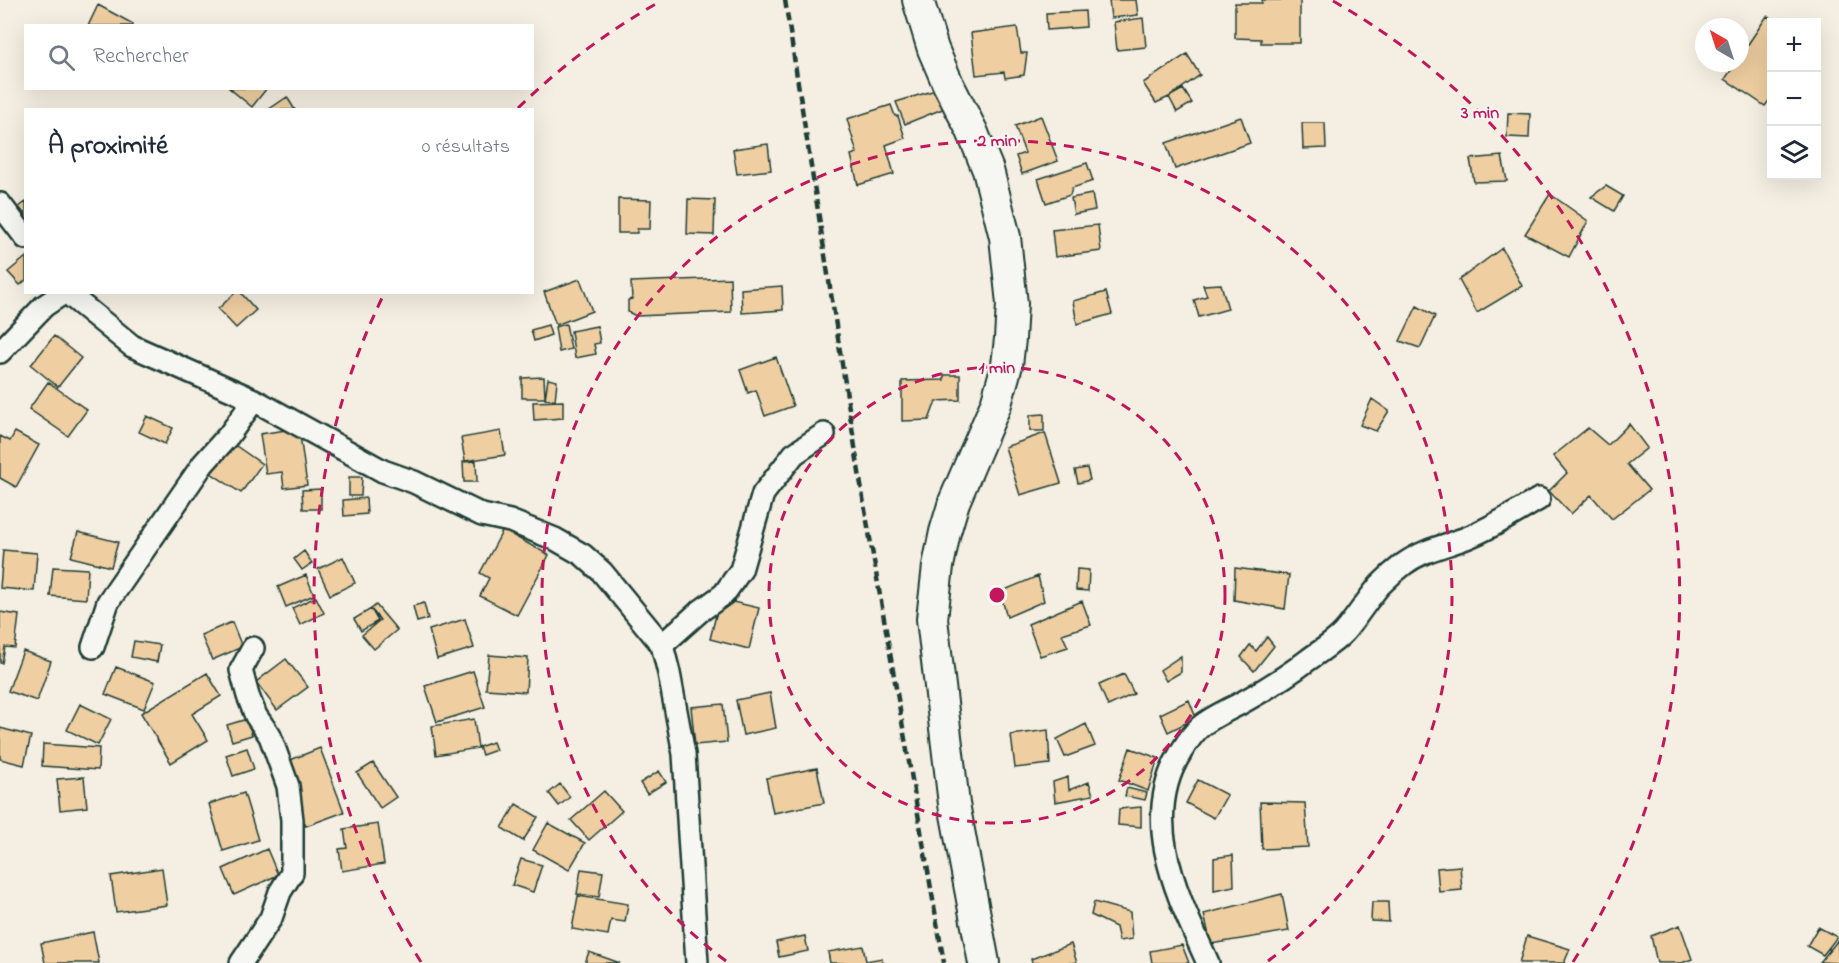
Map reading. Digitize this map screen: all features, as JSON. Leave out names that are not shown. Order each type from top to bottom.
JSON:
[{"type":"street","points":[[918,0],[933,49],[988,170],[1001,213],[1012,304],[1006,365],[996,404],[954,502],[945,532],[938,566],[932,619],[954,804],[984,963]]},
{"type":"street","points":[[0,204],[24,235]]},
{"type":"street","points":[[0,352],[44,306],[62,294]]},
{"type":"street","points":[[67,294],[132,346],[254,400],[383,471],[414,482],[482,515],[510,521],[555,539],[583,555],[602,572],[662,645],[669,673],[684,754],[697,963]]},
{"type":"street","points":[[93,646],[108,602],[202,464],[229,435],[254,400]]},
{"type":"street","points":[[662,645],[699,612],[724,594],[741,570],[763,494],[794,454],[824,434]]},
{"type":"street","points":[[1208,963],[1185,912],[1166,856],[1162,827],[1162,806],[1167,783],[1173,765],[1187,743],[1197,729],[1211,718],[1280,681],[1342,634],[1380,585],[1405,564],[1434,548],[1466,538],[1493,526],[1539,499]]},
{"type":"street","points":[[241,963],[271,918],[280,892],[292,873],[292,820],[288,786],[270,736],[256,716],[248,696],[242,670],[253,648]]},
{"type":"building","points":[[1109,0],[1136,0],[1138,15],[1111,18]]},
{"type":"building","points":[[1262,0],[1300,0],[1300,43],[1261,43],[1261,39],[1235,38],[1235,3],[1262,3]]},
{"type":"building","points":[[98,5],[133,24],[89,24]]},
{"type":"building","points":[[1085,11],[1086,27],[1047,30],[1046,13]]},
{"type":"building","points":[[1767,16],[1770,18],[1767,18],[1767,103],[1765,106],[1725,79],[1730,72],[1749,72],[1749,43]]},
{"type":"building","points":[[1143,18],[1146,47],[1117,50],[1114,22]]},
{"type":"building","points":[[1017,27],[1021,53],[1027,53],[1024,75],[1005,78],[1004,72],[976,75],[971,33]]},
{"type":"building","points":[[1187,54],[1200,75],[1169,97],[1156,103],[1143,83]]},
{"type":"building","points":[[939,89],[945,108],[905,124],[896,102]]},
{"type":"building","points":[[1183,89],[1192,103],[1177,112],[1169,97]]},
{"type":"building","points":[[231,90],[265,90],[252,107]]},
{"type":"building","points":[[287,97],[294,108],[271,108]]},
{"type":"building","points":[[891,105],[895,116],[898,116],[905,138],[886,145],[894,174],[858,185],[851,155],[857,153],[847,119]]},
{"type":"building","points":[[1508,113],[1530,114],[1529,138],[1507,137]]},
{"type":"building","points":[[1041,116],[1058,161],[1022,174],[1016,156],[1025,153],[1015,126]]},
{"type":"building","points":[[1241,117],[1250,143],[1175,169],[1166,143]]},
{"type":"building","points":[[1302,123],[1325,123],[1326,148],[1303,149]]},
{"type":"building","points":[[768,144],[771,170],[737,174],[733,149]]},
{"type":"building","points":[[1502,156],[1507,181],[1474,182],[1470,159]]},
{"type":"building","points":[[1087,163],[1093,181],[1072,188],[1070,195],[1046,203],[1038,179]]},
{"type":"building","points":[[1606,186],[1623,196],[1614,211],[1591,197]]},
{"type":"building","points":[[1092,194],[1095,210],[1074,214],[1071,198]]},
{"type":"building","points":[[1550,194],[1588,221],[1569,257],[1525,234]]},
{"type":"building","points":[[618,199],[651,200],[650,229],[637,229],[637,233],[618,233]]},
{"type":"building","points":[[688,199],[715,200],[714,235],[687,234]]},
{"type":"building","points":[[24,203],[24,213],[19,207]]},
{"type":"building","points":[[1098,225],[1101,251],[1055,257],[1052,230]]},
{"type":"building","points":[[1502,248],[1522,286],[1477,313],[1459,280]]},
{"type":"building","points":[[24,259],[24,282],[20,285],[8,272]]},
{"type":"building","points":[[730,278],[731,312],[636,316],[628,312],[628,300],[632,299],[631,282]]},
{"type":"building","points":[[580,279],[592,311],[556,325],[544,292]]},
{"type":"building","points":[[1221,284],[1228,309],[1199,317],[1194,300],[1207,296],[1203,285]]},
{"type":"building","points":[[782,286],[783,310],[742,313],[741,289]]},
{"type":"building","points":[[1106,292],[1112,314],[1077,324],[1073,301]]},
{"type":"building","points":[[234,294],[242,294],[256,310],[236,328],[218,309]]},
{"type":"building","points":[[1417,306],[1435,316],[1420,348],[1400,341]]},
{"type":"building","points":[[566,324],[571,349],[559,352],[555,327]]},
{"type":"building","points":[[548,325],[551,335],[534,341],[531,330]]},
{"type":"building","points":[[597,326],[600,343],[594,344],[596,354],[575,358],[571,331]]},
{"type":"building","points":[[54,336],[81,358],[58,387],[31,365]]},
{"type":"building","points":[[776,357],[793,406],[765,416],[756,390],[748,393],[740,370]]},
{"type":"building","points":[[944,375],[960,375],[960,400],[936,401],[929,420],[902,421],[902,381],[944,380]]},
{"type":"building","points":[[544,377],[545,398],[522,398],[522,378]]},
{"type":"building","points":[[548,379],[557,381],[555,400],[545,399]]},
{"type":"building","points":[[48,382],[87,410],[68,436],[29,409]]},
{"type":"building","points":[[1372,399],[1389,411],[1376,431],[1360,425]]},
{"type":"building","points":[[563,401],[563,418],[534,420],[533,402]]},
{"type":"building","points":[[1044,414],[1044,431],[1030,431],[1030,415]]},
{"type":"building","points":[[147,416],[173,428],[165,444],[139,432]]},
{"type":"building","points":[[1629,424],[1647,448],[1627,464],[1649,490],[1612,519],[1591,495],[1571,514],[1549,491],[1567,473],[1553,456],[1588,428],[1608,445]]},
{"type":"building","points":[[299,428],[307,485],[284,488],[282,472],[266,474],[260,434]]},
{"type":"building","points":[[501,431],[505,455],[465,461],[461,438]]},
{"type":"building","points":[[15,432],[39,445],[16,487],[0,478],[0,436],[10,441]]},
{"type":"building","points":[[1045,433],[1061,483],[1020,495],[1005,447]]},
{"type":"building","points":[[226,439],[262,464],[241,493],[205,469]]},
{"type":"building","points":[[476,461],[477,482],[464,482],[463,462]]},
{"type":"building","points":[[1087,468],[1090,480],[1078,483],[1075,470]]},
{"type":"building","points":[[349,477],[362,477],[361,496],[349,496]]},
{"type":"building","points":[[321,489],[321,509],[303,509],[302,490]]},
{"type":"building","points":[[366,498],[367,514],[344,516],[343,500]]},
{"type":"building","points":[[503,530],[549,555],[517,615],[480,596],[489,578],[480,573]]},
{"type":"building","points":[[78,532],[118,542],[111,567],[71,557]]},
{"type":"building","points":[[3,550],[37,553],[34,591],[0,588]]},
{"type":"building","points":[[304,551],[312,563],[302,570],[294,559]]},
{"type":"building","points":[[343,557],[355,583],[330,595],[318,569]]},
{"type":"building","points":[[53,567],[88,569],[86,599],[50,596]]},
{"type":"building","points":[[1235,568],[1289,575],[1285,609],[1234,600]]},
{"type":"building","points":[[1077,569],[1089,570],[1088,591],[1076,590]]},
{"type":"building","points":[[306,575],[314,595],[286,607],[278,587]]},
{"type":"building","points":[[1038,576],[1044,601],[1007,617],[1000,592]]},
{"type":"building","points":[[316,597],[324,613],[300,625],[292,608]]},
{"type":"building","points":[[720,599],[759,608],[749,649],[710,639]]},
{"type":"building","points":[[1082,601],[1091,625],[1062,634],[1068,647],[1040,656],[1028,624]]},
{"type":"building","points":[[424,603],[428,619],[417,622],[413,606]]},
{"type":"building","points":[[376,605],[397,630],[374,649],[362,635],[380,620],[371,609]]},
{"type":"building","points":[[371,609],[378,621],[361,631],[354,619]]},
{"type":"building","points":[[0,612],[19,615],[15,648],[5,647],[2,663],[0,663]]},
{"type":"building","points":[[465,619],[474,648],[437,659],[429,630]]},
{"type":"building","points":[[232,622],[242,647],[212,660],[201,635]]},
{"type":"building","points":[[1267,637],[1274,646],[1254,671],[1241,657],[1250,645],[1256,651]]},
{"type":"building","points":[[134,641],[160,645],[157,662],[131,657]]},
{"type":"building","points":[[23,651],[51,661],[37,701],[8,691]]},
{"type":"building","points":[[489,655],[528,658],[526,692],[486,689]]},
{"type":"building","points":[[1181,656],[1181,672],[1166,681],[1160,670]]},
{"type":"building","points":[[286,659],[308,687],[277,710],[256,682]]},
{"type":"building","points":[[116,667],[155,682],[144,709],[105,694]]},
{"type":"building","points":[[473,671],[485,707],[437,722],[425,686]]},
{"type":"building","points":[[207,673],[221,696],[192,714],[208,740],[171,763],[141,713]]},
{"type":"building","points":[[1124,674],[1134,694],[1108,706],[1099,685]]},
{"type":"building","points":[[770,693],[776,728],[743,735],[736,700]]},
{"type":"building","points":[[1189,700],[1196,718],[1168,732],[1160,714]]},
{"type":"building","points":[[80,704],[111,719],[98,745],[67,730]]},
{"type":"building","points":[[723,704],[727,742],[695,745],[691,707]]},
{"type":"building","points":[[247,719],[252,735],[232,741],[227,725]]},
{"type":"building","points":[[474,719],[478,748],[436,755],[432,726]]},
{"type":"building","points":[[1086,724],[1095,746],[1065,757],[1057,739]]},
{"type":"building","points":[[0,728],[31,736],[24,765],[0,759]]},
{"type":"building","points":[[1048,730],[1050,764],[1015,768],[1011,735]]},
{"type":"building","points":[[493,742],[496,750],[482,755],[479,747]]},
{"type":"building","points":[[43,744],[99,748],[98,770],[42,766]]},
{"type":"building","points":[[247,748],[254,769],[233,776],[226,755]]},
{"type":"building","points":[[320,748],[344,812],[306,826],[283,763]]},
{"type":"building","points":[[1130,748],[1158,758],[1148,791],[1119,780]]},
{"type":"building","points":[[373,763],[396,797],[380,808],[357,773]]},
{"type":"building","points":[[817,768],[824,803],[773,813],[766,778]]},
{"type":"building","points":[[659,771],[666,782],[647,794],[640,783]]},
{"type":"building","points":[[84,777],[87,807],[60,810],[57,779]]},
{"type":"building","points":[[1068,777],[1069,790],[1089,782],[1093,795],[1055,802],[1053,782]]},
{"type":"building","points":[[1198,780],[1227,795],[1214,818],[1186,803]]},
{"type":"building","points":[[560,784],[570,797],[559,806],[549,793]]},
{"type":"building","points":[[1127,788],[1147,793],[1145,800],[1125,796]]},
{"type":"building","points":[[604,791],[622,811],[589,840],[571,820]]},
{"type":"building","points":[[244,793],[258,840],[223,851],[209,804]]},
{"type":"building","points":[[1260,802],[1305,803],[1308,847],[1262,849]]},
{"type":"building","points":[[516,804],[538,817],[523,841],[502,828]]},
{"type":"building","points":[[1141,807],[1141,827],[1118,825],[1119,809]]},
{"type":"building","points":[[548,823],[585,843],[569,870],[533,850]]},
{"type":"building","points":[[378,824],[384,864],[342,871],[339,849],[347,848],[344,829]]},
{"type":"building","points":[[267,849],[278,875],[234,895],[223,869]]},
{"type":"building","points":[[1233,855],[1234,886],[1214,890],[1214,858]]},
{"type":"building","points":[[521,859],[542,865],[533,892],[512,885]]},
{"type":"building","points":[[1460,866],[1462,890],[1439,892],[1437,868]]},
{"type":"building","points":[[162,868],[167,905],[116,912],[111,876]]},
{"type":"building","points":[[581,869],[603,872],[599,897],[577,894]]},
{"type":"building","points":[[1282,894],[1289,931],[1211,944],[1204,914]]},
{"type":"building","points":[[578,896],[628,904],[625,922],[611,920],[608,935],[572,929]]},
{"type":"building","points":[[1094,902],[1130,912],[1132,939],[1119,941],[1116,927],[1091,915]]},
{"type":"building","points":[[1372,902],[1388,902],[1389,922],[1371,921]]},
{"type":"building","points":[[1680,925],[1692,959],[1682,963],[1657,963],[1651,936]]},
{"type":"building","points":[[1818,927],[1837,937],[1823,955],[1807,946]]},
{"type":"building","points":[[93,932],[99,963],[45,963],[41,943]]},
{"type":"building","points":[[805,936],[808,951],[779,957],[776,942]]},
{"type":"building","points":[[1527,936],[1570,949],[1564,963],[1519,963]]},
{"type":"building","points":[[1838,940],[1839,963],[1820,962]]},
{"type":"building","points":[[1071,944],[1077,963],[1032,963],[1031,959]]},
{"type":"building","points":[[1182,945],[1189,963],[1152,963],[1150,951]]},
{"type":"building","points":[[863,946],[866,961],[882,958],[883,963],[830,963],[828,952]]},
{"type":"building","points":[[589,952],[620,963],[585,963]]},
{"type":"railway","points":[[785,0],[863,498],[944,963]]}]
